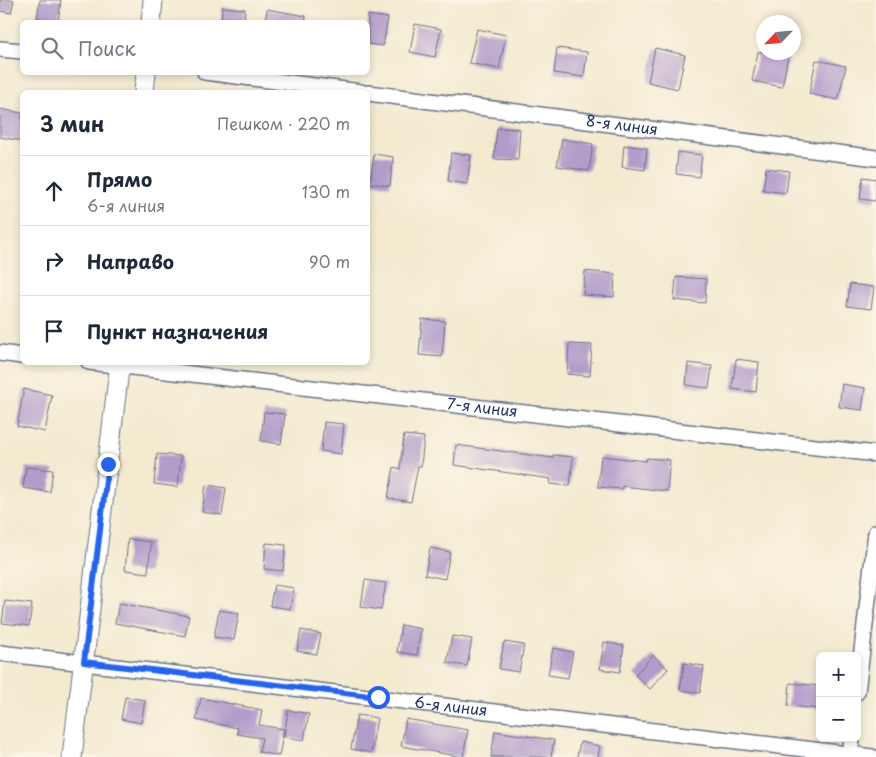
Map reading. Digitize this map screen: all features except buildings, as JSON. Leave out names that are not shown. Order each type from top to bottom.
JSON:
[{"type":"street","points":[[151,20],[153,0]]},
{"type":"street","points":[[0,49],[20,51]]},
{"type":"street","points":[[144,90],[146,75]]},
{"type":"street","points":[[228,75],[345,90]]},
{"type":"street","name":"8-я линия","points":[[370,93],[876,158]]},
{"type":"street","points":[[0,353],[20,356]]},
{"type":"street","points":[[72,757],[120,365]]},
{"type":"street","name":"7-я линия","points":[[128,365],[876,454]]},
{"type":"street","points":[[861,658],[876,532]]},
{"type":"street","name":"6-я линия","points":[[0,653],[850,756],[872,757]]},
{"type":"street","points":[[850,756],[852,742]]},
{"type":"route","points":[[108,464],[84,662],[378,697]]}]
